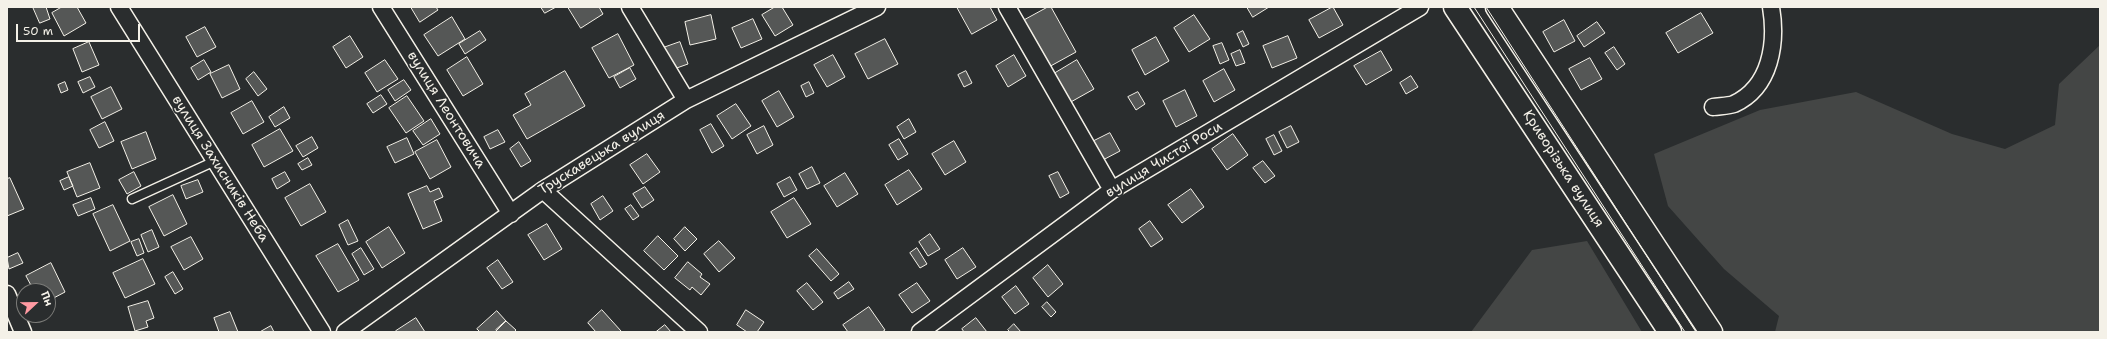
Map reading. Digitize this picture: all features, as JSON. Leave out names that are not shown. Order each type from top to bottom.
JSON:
[{"type":"main road","name":"Криворізька вулиця","points":[[1455,7],[1670,332]]},
{"type":"main road","points":[[1498,7],[1711,332]]},
{"type":"street","name":"вулиця Захисників Неба","points":[[119,7],[322,332]]},
{"type":"street","name":"вулиця Леонтовича","points":[[381,7],[511,214]]},
{"type":"street","points":[[630,7],[686,100]]},
{"type":"street","name":"Трускавецька вулиця","points":[[345,332],[543,190],[686,100],[877,7]]},
{"type":"street","points":[[1007,7],[1112,190]]},
{"type":"street","name":"вулиця Чистої Роси","points":[[920,332],[1112,190],[1420,7]]},
{"type":"street","points":[[1713,107],[1734,104],[1757,86],[1771,59],[1774,21],[1771,7]]},
{"type":"street","points":[[543,190],[699,332]]},
{"type":"street","points":[[7,294],[23,332]]},
{"type":"lane","points":[[132,199],[216,161]]},
{"type":"shaded area","points":[[2100,45],[2100,332],[1775,332],[1779,316],[1724,269],[1668,206],[1654,154],[1760,110],[1856,92],[1952,134],[2005,149],[2055,125],[2059,84]]},
{"type":"shaded area","points":[[1587,241],[1642,332],[1471,332],[1532,250]]},
{"type":"building","points":[[33,7],[46,7],[50,19],[40,23]]},
{"type":"building","points":[[62,7],[77,7],[86,23],[64,36],[52,13]]},
{"type":"building","points":[[411,7],[436,7],[438,10],[420,22]]},
{"type":"building","points":[[541,7],[556,7],[545,13]]},
{"type":"building","points":[[568,7],[599,7],[603,14],[581,28]]},
{"type":"building","points":[[775,7],[782,7],[793,25],[775,36],[762,15]]},
{"type":"building","points":[[957,7],[990,7],[997,20],[972,34]]},
{"type":"building","points":[[1048,7],[1051,7],[1076,52],[1047,68],[1021,22]]},
{"type":"building","points":[[1247,7],[1269,7],[1253,17]]},
{"type":"building","points":[[1333,7],[1343,25],[1319,38],[1309,20]]},
{"type":"building","points":[[1701,13],[1713,33],[1678,53],[1666,33]]},
{"type":"building","points":[[711,15],[716,39],[690,45],[685,22]]},
{"type":"building","points":[[1194,15],[1210,39],[1189,52],[1174,28]]},
{"type":"building","points":[[452,17],[465,39],[438,56],[424,35]]},
{"type":"building","points":[[753,19],[762,39],[741,48],[732,28]]},
{"type":"building","points":[[1564,20],[1575,41],[1554,52],[1543,32]]},
{"type":"building","points":[[1597,22],[1605,33],[1584,47],[1577,36]]},
{"type":"building","points":[[205,27],[216,47],[197,57],[186,37]]},
{"type":"building","points":[[480,31],[486,40],[465,54],[459,44]]},
{"type":"building","points":[[1243,31],[1249,44],[1243,47],[1237,34]]},
{"type":"building","points":[[618,34],[634,65],[609,78],[592,48]]},
{"type":"building","points":[[350,36],[363,57],[346,68],[333,47]]},
{"type":"building","points":[[1288,36],[1297,58],[1272,68],[1263,46]]},
{"type":"building","points":[[1156,37],[1169,61],[1145,75],[1132,50]]},
{"type":"building","points":[[885,39],[898,64],[868,79],[855,54]]},
{"type":"building","points":[[89,42],[99,65],[82,72],[73,49]]},
{"type":"building","points":[[680,42],[688,64],[671,70],[663,48]]},
{"type":"building","points":[[1222,43],[1229,60],[1220,64],[1213,46]]},
{"type":"building","points":[[1614,47],[1625,64],[1617,70],[1605,53]]},
{"type":"building","points":[[1240,50],[1245,63],[1236,66],[1231,54]]},
{"type":"building","points":[[1381,51],[1392,70],[1366,85],[1354,66]]},
{"type":"building","points":[[833,55],[845,77],[827,87],[814,65]]},
{"type":"building","points":[[1014,55],[1026,76],[1008,87],[996,66]]},
{"type":"building","points":[[467,57],[483,84],[463,96],[447,70]]},
{"type":"building","points":[[1590,58],[1602,79],[1581,90],[1569,69]]},
{"type":"building","points":[[204,60],[211,72],[198,80],[191,68]]},
{"type":"building","points":[[385,60],[398,79],[377,92],[365,73]]},
{"type":"building","points":[[1077,60],[1094,89],[1069,103],[1052,75]]},
{"type":"building","points":[[229,65],[240,89],[222,98],[210,74]]},
{"type":"building","points":[[630,68],[636,79],[620,88],[614,77]]},
{"type":"building","points":[[1224,69],[1235,90],[1214,102],[1203,81]]},
{"type":"building","points":[[565,71],[585,106],[527,139],[513,115],[531,105],[525,94]]},
{"type":"building","points":[[966,71],[972,83],[964,87],[958,75]]},
{"type":"building","points":[[254,72],[267,89],[258,96],[246,79]]},
{"type":"building","points":[[1411,76],[1418,87],[1406,94],[1400,83]]},
{"type":"building","points":[[90,77],[95,87],[83,93],[78,82]]},
{"type":"building","points":[[404,80],[411,90],[395,101],[388,90]]},
{"type":"building","points":[[65,82],[68,90],[61,93],[58,85]]},
{"type":"building","points":[[809,82],[814,93],[806,97],[801,86]]},
{"type":"building","points":[[111,87],[122,109],[102,119],[91,97]]},
{"type":"building","points":[[1185,90],[1197,116],[1176,127],[1163,101]]},
{"type":"building","points":[[779,91],[794,117],[777,127],[762,101]]},
{"type":"building","points":[[1138,92],[1145,104],[1136,110],[1128,97]]},
{"type":"building","points":[[381,95],[387,104],[373,113],[367,104]]},
{"type":"building","points":[[407,96],[424,121],[406,133],[389,108]]},
{"type":"building","points":[[252,101],[264,122],[243,134],[231,113]]},
{"type":"building","points":[[736,104],[751,126],[732,139],[717,116]]},
{"type":"building","points":[[284,107],[290,118],[275,127],[269,117]]},
{"type":"building","points":[[431,119],[440,134],[423,145],[413,131]]},
{"type":"building","points":[[909,119],[916,132],[904,139],[897,127]]},
{"type":"building","points":[[105,122],[114,141],[99,148],[90,130]]},
{"type":"building","points":[[711,124],[724,146],[712,153],[700,130]]},
{"type":"building","points":[[764,126],[773,145],[757,154],[747,135]]},
{"type":"building","points":[[1291,126],[1299,142],[1287,148],[1279,132]]},
{"type":"building","points":[[280,129],[293,151],[264,167],[252,145]]},
{"type":"building","points":[[498,130],[505,142],[490,149],[484,137]]},
{"type":"building","points":[[146,132],[156,159],[132,169],[121,142]]},
{"type":"building","points":[[1110,133],[1120,151],[1101,161],[1092,142]]},
{"type":"building","points":[[1233,134],[1248,155],[1227,170],[1212,149]]},
{"type":"building","points":[[1274,135],[1282,151],[1274,155],[1266,139]]},
{"type":"building","points":[[312,137],[318,148],[303,157],[296,146]]},
{"type":"building","points":[[407,138],[414,154],[395,163],[387,147]]},
{"type":"building","points":[[899,139],[908,154],[898,160],[889,145]]},
{"type":"building","points":[[437,140],[451,167],[430,179],[415,152]]},
{"type":"building","points":[[954,141],[966,162],[945,175],[932,154]]},
{"type":"building","points":[[519,142],[531,161],[521,167],[510,149]]},
{"type":"building","points":[[647,154],[660,172],[643,184],[630,165]]},
{"type":"building","points":[[308,158],[312,165],[302,170],[298,164]]},
{"type":"building","points":[[1263,161],[1275,176],[1265,183],[1253,168]]},
{"type":"building","points":[[90,163],[100,188],[77,197],[67,172]]},
{"type":"building","points":[[812,167],[820,183],[807,189],[799,174]]},
{"type":"building","points":[[909,170],[922,189],[897,205],[885,185]]},
{"type":"building","points":[[134,172],[141,186],[127,194],[119,180]]},
{"type":"building","points":[[285,172],[290,181],[277,189],[272,179]]},
{"type":"building","points":[[1058,172],[1069,193],[1060,198],[1049,176]]},
{"type":"building","points":[[845,173],[858,194],[837,207],[824,186]]},
{"type":"building","points":[[69,177],[73,186],[64,190],[60,181]]},
{"type":"building","points":[[790,177],[797,190],[784,197],[777,184]]},
{"type":"building","points":[[10,178],[24,209],[7,216],[7,179]]},
{"type":"building","points":[[198,180],[203,192],[186,199],[181,186]]},
{"type":"building","points":[[310,184],[326,212],[301,226],[285,198]]},
{"type":"building","points":[[427,186],[430,192],[439,188],[443,197],[434,201],[442,221],[423,229],[408,194]]},
{"type":"building","points":[[645,187],[654,200],[642,208],[633,194]]},
{"type":"building","points":[[1191,189],[1204,207],[1182,223],[1168,205]]},
{"type":"building","points":[[173,195],[187,224],[164,236],[149,207]]},
{"type":"building","points":[[603,196],[613,211],[600,220],[591,204]]},
{"type":"building","points":[[91,198],[95,209],[78,216],[73,205]]},
{"type":"building","points":[[794,198],[811,224],[787,238],[771,212]]},
{"type":"building","points":[[113,205],[130,241],[110,251],[93,214]]},
{"type":"building","points":[[631,205],[639,216],[633,220],[625,209]]},
{"type":"building","points":[[348,220],[358,241],[348,245],[339,225]]},
{"type":"building","points":[[1150,221],[1163,239],[1151,247],[1139,229]]},
{"type":"building","points":[[547,224],[562,249],[544,260],[528,235]]},
{"type":"building","points":[[389,227],[405,253],[382,268],[366,242]]},
{"type":"building","points":[[685,227],[697,239],[685,251],[674,239]]},
{"type":"building","points":[[152,230],[159,247],[148,252],[141,235]]},
{"type":"building","points":[[930,234],[940,249],[928,256],[919,242]]},
{"type":"building","points":[[658,236],[678,256],[664,270],[644,251]]},
{"type":"building","points":[[191,237],[203,259],[184,270],[171,247]]},
{"type":"building","points":[[139,239],[144,253],[137,256],[131,242]]},
{"type":"building","points":[[719,241],[735,258],[719,272],[704,254]]},
{"type":"building","points":[[338,244],[359,280],[338,292],[316,256]]},
{"type":"building","points":[[361,248],[374,269],[364,275],[352,254]]},
{"type":"building","points":[[917,248],[927,264],[920,268],[910,253]]},
{"type":"building","points":[[963,248],[976,267],[957,279],[945,260]]},
{"type":"building","points":[[817,249],[839,274],[831,281],[809,256]]},
{"type":"building","points":[[18,253],[23,263],[9,269],[7,258]]},
{"type":"building","points":[[143,259],[155,284],[125,298],[113,273]]},
{"type":"building","points":[[498,260],[513,282],[502,289],[487,268]]},
{"type":"building","points":[[688,262],[702,274],[700,277],[710,284],[701,295],[692,287],[690,290],[675,278]]},
{"type":"building","points":[[51,263],[65,292],[56,297],[56,283],[30,283],[26,276]]},
{"type":"building","points":[[1048,265],[1063,284],[1048,297],[1033,278]]},
{"type":"building","points":[[173,272],[183,289],[175,294],[165,277]]},
{"type":"building","points":[[849,282],[854,289],[838,299],[834,293]]},
{"type":"building","points":[[807,283],[823,302],[813,310],[797,291]]},
{"type":"building","points":[[917,283],[930,301],[912,313],[899,295]]},
{"type":"building","points":[[1016,286],[1029,304],[1015,314],[1002,297]]},
{"type":"building","points":[[148,301],[154,318],[146,321],[148,327],[135,331],[128,307]]},
{"type":"building","points":[[1047,302],[1056,312],[1051,317],[1042,307]]},
{"type":"building","points":[[869,307],[885,330],[882,332],[848,332],[843,325]]},
{"type":"building","points":[[602,310],[621,331],[596,332],[588,323]]},
{"type":"building","points":[[746,310],[764,322],[757,332],[747,332],[737,325]]},
{"type":"building","points":[[497,311],[506,321],[495,332],[480,332],[477,329]]},
{"type":"building","points":[[230,312],[238,332],[219,332],[214,318]]},
{"type":"building","points":[[416,318],[425,332],[396,331]]},
{"type":"building","points":[[976,318],[987,332],[964,332],[962,329]]},
{"type":"building","points":[[506,321],[516,330],[514,332],[498,332],[496,330]]},
{"type":"building","points":[[1014,324],[1021,332],[1010,332],[1008,330]]},
{"type":"building","points":[[665,325],[671,332],[656,332]]},
{"type":"building","points":[[271,326],[274,332],[260,332]]},
{"type":"tram line","points":[[1474,7],[1685,332]]},
{"type":"tram line","points":[[1486,7],[1696,332]]}]
